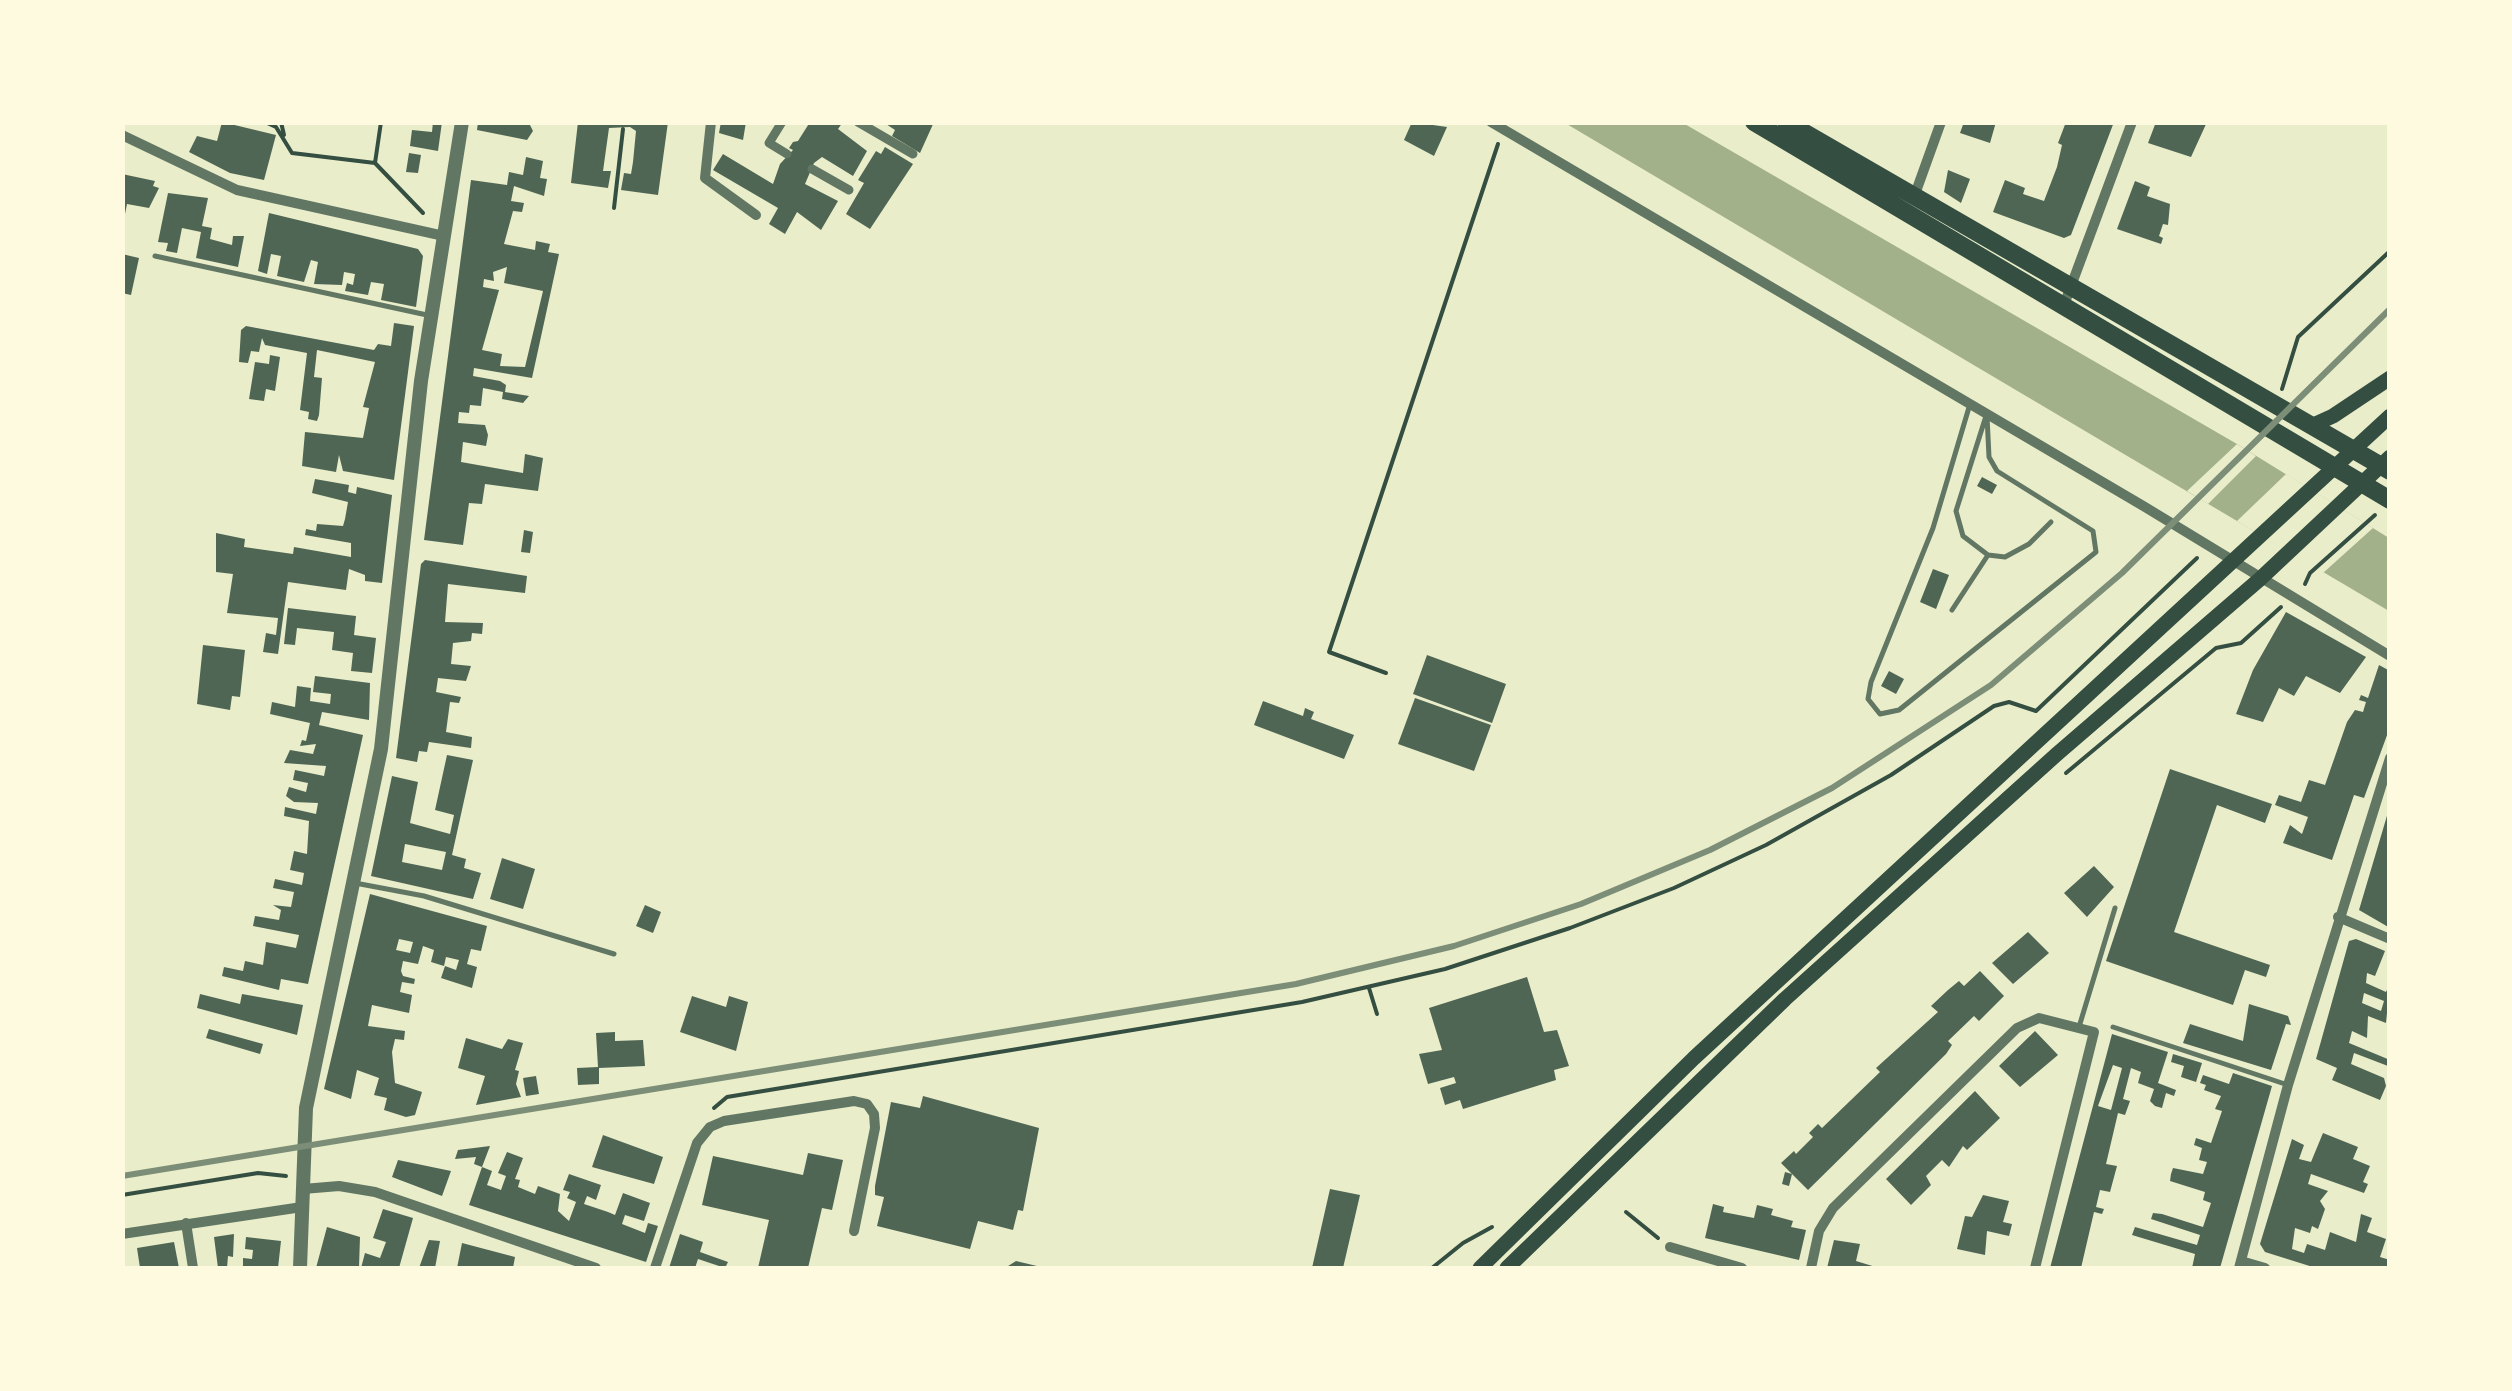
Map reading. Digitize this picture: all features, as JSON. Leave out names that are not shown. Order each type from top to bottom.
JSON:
[{"type":"main road","points":[[1754,122],[1910,204],[2067,296],[2332,468],[2390,500]]},
{"type":"main road","points":[[1786,122],[1910,204]]},
{"type":"main road","points":[[1507,1268],[1785,998],[2386,464],[2067,296]]},
{"type":"main road","points":[[2311,426],[2390,378]]},
{"type":"main road","points":[[1480,1268],[1714,1039],[2390,416]]},
{"type":"street","points":[[300,1268],[306,1108],[382,740],[430,316],[462,122]]},
{"type":"street","points":[[711,122],[705,178],[756,215]]},
{"type":"street","points":[[782,122],[769,144],[788,154]]},
{"type":"street","points":[[858,122],[914,154]]},
{"type":"street","points":[[1491,122],[2390,656]]},
{"type":"street","points":[[1910,204],[1941,122]]},
{"type":"street","points":[[2067,296],[2132,122]]},
{"type":"street","points":[[122,136],[237,190],[444,236]]},
{"type":"street","points":[[812,169],[848,190]]},
{"type":"street","points":[[2265,1268],[2240,1265],[2288,1085],[2390,758]]},
{"type":"street","points":[[2338,918],[2390,940]]},
{"type":"street","points":[[1810,1268],[1819,1230],[1833,1208],[2032,1019],[2094,1032],[2035,1268]]},
{"type":"street","points":[[655,1268],[697,1143],[710,1127],[863,1101],[874,1114],[875,1128],[854,1230]]},
{"type":"street","points":[[303,1181],[375,1192],[596,1268]]},
{"type":"street","points":[[122,1234],[302,1207]]},
{"type":"street","points":[[186,1224],[194,1268]]},
{"type":"street","points":[[1670,1247],[1742,1268]]},
{"type":"street","points":[[1684,1268],[1688,1255]]},
{"type":"lane","points":[[155,256],[430,316]]},
{"type":"lane","points":[[1970,404],[1933,528],[1870,682],[1868,700],[1880,714],[1899,710],[2096,552],[2093,531],[1992,464],[1987,414]]},
{"type":"lane","points":[[1987,414],[1956,511],[1963,536],[1988,555],[2013,554],[2050,522]]},
{"type":"lane","points":[[1952,610],[1988,555]]},
{"type":"lane","points":[[352,882],[424,896],[614,954]]},
{"type":"lane","points":[[2079,1028],[2115,908]]},
{"type":"lane","points":[[2112,1027],[2288,1085]]},
{"type":"path","points":[[265,122],[276,126],[292,152],[375,163],[444,236]]},
{"type":"path","points":[[281,122],[285,140]]},
{"type":"path","points":[[375,163],[381,122]]},
{"type":"path","points":[[614,208],[623,129]]},
{"type":"path","points":[[1386,673],[1328,652],[1503,130]]},
{"type":"path","points":[[2274,404],[2286,382],[2298,338],[2390,251]]},
{"type":"path","points":[[2303,588],[2310,573],[2364,521]]},
{"type":"path","points":[[710,1127],[714,1106],[726,1097],[1254,1012],[1369,988],[1522,945],[1674,888],[1823,814],[1994,706],[2009,702],[2036,711],[2210,547]]},
{"type":"path","points":[[1369,988],[1377,1014]]},
{"type":"path","points":[[122,1195],[258,1173],[303,1181]]},
{"type":"path","points":[[1626,1212],[1670,1247]]},
{"type":"path","points":[[1432,1268],[1463,1242],[1498,1225]]},
{"type":"shaded area","points":[[1565,123],[1683,123],[2237,444],[2389,538],[2389,611]]},
{"type":"pier","points":[[2237,444],[2256,456],[2208,504],[2187,491]]},
{"type":"pier","points":[[2286,474],[2373,528],[2323,573],[2237,521]]},
{"type":"building","points":[[222,122],[276,135],[264,180],[230,173],[189,152],[197,136],[217,141]]},
{"type":"building","points":[[433,122],[442,122],[438,151],[410,146],[412,130],[432,132]]},
{"type":"building","points":[[478,122],[517,122],[530,125],[533,131],[527,140],[477,130]]},
{"type":"building","points":[[578,122],[668,122],[658,195],[621,190],[624,173],[631,174],[633,162],[636,131],[630,127],[609,128],[603,171],[611,171],[608,188],[571,183]]},
{"type":"building","points":[[721,122],[746,122],[743,140],[719,133]]},
{"type":"building","points":[[810,122],[843,122],[838,129],[867,151],[853,176],[822,157],[814,163],[805,184],[838,201],[821,230],[797,212],[785,234],[769,224],[778,208],[713,170],[723,154],[773,184],[780,164],[793,150],[789,148]]},
{"type":"building","points":[[883,122],[934,122],[920,153],[892,136],[895,130]]},
{"type":"building","points":[[1412,122],[1447,127],[1434,156],[1404,140]]},
{"type":"building","points":[[1964,122],[1996,122],[1990,143],[1960,133]]},
{"type":"building","points":[[2066,122],[2114,122],[2071,235],[2064,238],[1993,212],[2005,180],[2025,188],[2023,194],[2044,201],[2057,167],[2062,145],[2058,143]]},
{"type":"building","points":[[2156,122],[2207,122],[2191,157],[2148,143]]},
{"type":"building","points":[[885,147],[913,164],[870,229],[846,214],[864,183],[858,180],[876,151],[881,154]]},
{"type":"building","points":[[409,153],[421,155],[418,173],[406,172]]},
{"type":"building","points":[[526,157],[543,161],[540,178],[547,179],[544,196],[514,186],[511,201],[524,203],[522,212],[513,211],[504,244],[535,250],[536,241],[550,244],[548,252],[559,254],[532,378],[474,368],[473,376],[500,381],[506,385],[505,392],[529,396],[523,403],[502,399],[503,392],[483,388],[481,406],[470,405],[469,413],[459,412],[458,423],[485,425],[488,435],[486,446],[463,442],[461,462],[523,473],[525,454],[543,458],[538,491],[485,484],[482,504],[469,503],[463,545],[424,540],[471,180],[507,185],[509,172],[523,175]],"holes":[[[507,267],[504,283],[543,291],[525,367],[500,366],[502,354],[482,350],[499,290],[483,287],[484,279],[494,281],[493,272]]]},
{"type":"building","points":[[1948,170],[1970,179],[1961,203],[1944,192]]},
{"type":"building","points":[[122,174],[155,181],[153,186],[159,188],[149,208],[127,204],[124,219]]},
{"type":"building","points":[[2135,181],[2150,187],[2147,196],[2170,204],[2168,225],[2163,224],[2159,236],[2163,238],[2161,244],[2117,229]]},
{"type":"building","points":[[168,193],[208,198],[202,226],[212,228],[210,239],[232,245],[233,236],[244,236],[238,267],[196,258],[201,232],[182,228],[177,253],[166,251],[168,243],[158,242]]},
{"type":"building","points":[[269,213],[418,249],[423,256],[416,307],[381,300],[384,284],[371,282],[368,295],[345,291],[347,283],[353,285],[355,274],[344,272],[342,285],[314,284],[318,262],[311,260],[304,282],[277,276],[281,256],[271,254],[267,274],[258,271]]},
{"type":"building","points":[[122,254],[139,258],[131,295],[122,293]]},
{"type":"building","points":[[394,323],[414,326],[394,480],[343,471],[339,455],[336,472],[302,466],[305,432],[363,438],[369,408],[363,407],[375,362],[317,350],[314,377],[322,378],[319,415],[317,421],[308,419],[309,412],[300,410],[307,353],[265,345],[262,338],[259,352],[251,351],[248,363],[239,362],[241,330],[246,326],[374,350],[378,344],[391,346]]},
{"type":"building","points":[[270,355],[280,357],[275,391],[266,389],[264,401],[249,399],[255,362],[269,364]]},
{"type":"building","points":[[1982,477],[1997,485],[1992,494],[1977,486]]},
{"type":"building","points":[[315,479],[349,485],[348,492],[356,494],[357,487],[392,495],[382,583],[365,581],[365,575],[349,569],[346,590],[288,582],[278,654],[263,652],[266,633],[276,635],[278,618],[227,613],[233,574],[216,572],[216,533],[245,539],[244,547],[293,554],[294,547],[351,557],[351,543],[305,535],[306,529],[316,531],[317,524],[343,526],[345,519],[348,502],[312,493]]},
{"type":"building","points":[[524,530],[533,532],[530,553],[521,552]]},
{"type":"building","points":[[425,560],[527,576],[525,593],[448,584],[445,622],[483,623],[482,634],[472,633],[471,641],[453,643],[451,664],[471,666],[466,681],[438,678],[436,692],[461,697],[459,703],[450,702],[446,732],[472,737],[471,748],[429,742],[427,752],[419,751],[417,762],[396,758],[421,564]]},
{"type":"building","points":[[1933,569],[1949,575],[1936,609],[1920,602]]},
{"type":"building","points":[[288,608],[356,616],[354,635],[376,638],[372,673],[351,671],[353,653],[332,650],[334,632],[297,628],[295,645],[284,644]]},
{"type":"building","points":[[2286,612],[2366,657],[2340,693],[2306,676],[2294,696],[2279,688],[2263,722],[2236,714],[2253,670]]},
{"type":"building","points":[[203,645],[245,650],[240,697],[232,696],[230,710],[197,704]]},
{"type":"building","points":[[1427,655],[1506,684],[1492,723],[1413,694]]},
{"type":"building","points":[[2379,665],[2390,671],[2390,727],[2364,798],[2354,795],[2332,860],[2283,843],[2290,825],[2302,834],[2308,817],[2275,805],[2279,795],[2301,802],[2309,780],[2325,785],[2347,722],[2355,710],[2363,712],[2366,702],[2359,700],[2361,695],[2368,698]]},
{"type":"building","points":[[1889,671],[1904,679],[1896,694],[1881,686]]},
{"type":"building","points":[[315,676],[370,683],[369,720],[322,712],[319,725],[363,735],[308,984],[281,979],[279,990],[222,976],[224,967],[243,971],[245,961],[263,965],[266,942],[296,948],[299,935],[253,926],[255,916],[279,920],[281,910],[273,905],[291,907],[294,892],[273,888],[275,879],[302,885],[304,873],[290,870],[294,851],[307,854],[309,821],[284,816],[285,807],[316,814],[318,803],[294,802],[286,796],[289,787],[306,792],[308,783],[293,780],[295,770],[324,776],[326,766],[284,763],[290,750],[313,754],[316,744],[300,746],[302,740],[306,741],[310,723],[270,714],[272,702],[295,707],[297,686],[311,688],[310,701],[330,704],[331,694],[313,692]]},
{"type":"building","points":[[1415,698],[1491,725],[1474,771],[1398,744]]},
{"type":"building","points":[[1263,701],[1303,716],[1305,708],[1314,712],[1311,719],[1354,735],[1344,759],[1254,725]]},
{"type":"building","points":[[447,755],[473,760],[452,855],[466,859],[464,868],[481,873],[473,899],[371,876],[392,776],[418,782],[410,823],[450,834],[454,815],[435,810]],"holes":[[[405,844],[446,852],[442,870],[402,862]]]},
{"type":"building","points":[[2170,769],[2272,804],[2265,823],[2217,805],[2174,932],[2270,965],[2266,977],[2245,970],[2233,1005],[2106,961]]},
{"type":"building","points":[[2389,809],[2388,910],[2390,928],[2359,910]]},
{"type":"building","points":[[502,858],[535,869],[523,909],[490,899]]},
{"type":"building","points":[[2094,866],[2114,887],[2087,917],[2064,893]]},
{"type":"building","points":[[370,894],[487,926],[481,951],[471,949],[467,964],[477,967],[472,988],[441,978],[445,966],[456,970],[459,960],[446,957],[444,966],[431,962],[434,950],[423,946],[418,964],[403,961],[403,976],[415,979],[414,984],[402,982],[400,992],[412,995],[409,1013],[372,1005],[368,1026],[405,1031],[404,1040],[395,1039],[392,1052],[395,1083],[422,1092],[415,1115],[406,1117],[384,1110],[387,1098],[374,1095],[379,1078],[357,1070],[351,1099],[324,1089]],"holes":[[[399,939],[413,942],[410,953],[396,950]]]},
{"type":"building","points":[[645,905],[661,912],[653,933],[636,926]]},
{"type":"building","points":[[2028,932],[2049,953],[2013,984],[1992,963]]},
{"type":"building","points":[[2356,939],[2385,951],[2375,976],[2367,973],[2366,983],[2386,992],[2390,983],[2386,1023],[2368,1016],[2367,1038],[2352,1031],[2349,1043],[2390,1060],[2388,1066],[2354,1053],[2351,1064],[2384,1078],[2386,1086],[2380,1100],[2332,1080],[2337,1068],[2316,1059],[2349,941]],"holes":[[[2364,993],[2384,1001],[2381,1011],[2362,1003]]]},
{"type":"building","points":[[1980,971],[2004,996],[1979,1021],[1974,1016],[1948,1041],[1952,1045],[1946,1054],[1808,1190],[1781,1163],[1813,1137],[1809,1133],[1818,1124],[1822,1128],[1880,1072],[1876,1068],[1938,1012],[1931,1006],[1959,981],[1964,986]]},
{"type":"building","points":[[1527,977],[1544,1032],[1557,1030],[1569,1066],[1554,1070],[1556,1080],[1463,1109],[1460,1100],[1445,1105],[1440,1088],[1456,1083],[1454,1077],[1428,1084],[1419,1054],[1442,1050],[1429,1008]]},
{"type":"building","points":[[200,994],[240,1004],[242,994],[303,1005],[297,1035],[197,1008]]},
{"type":"building","points":[[692,996],[726,1007],[729,996],[748,1002],[736,1051],[680,1032]]},
{"type":"building","points":[[2249,1004],[2288,1016],[2291,1025],[2286,1024],[2271,1070],[2183,1043],[2190,1024],[2243,1041]]},
{"type":"building","points":[[209,1029],[263,1044],[260,1054],[206,1038]]},
{"type":"building","points":[[2035,1031],[2058,1055],[2020,1087],[1999,1066]]},
{"type":"building","points":[[615,1032],[615,1041],[643,1040],[645,1066],[599,1068],[599,1084],[578,1085],[577,1068],[598,1067],[596,1033]]},
{"type":"building","points":[[2112,1034],[2168,1052],[2158,1083],[2176,1090],[2174,1096],[2166,1093],[2162,1108],[2150,1101],[2154,1089],[2138,1083],[2141,1072],[2131,1068],[2123,1099],[2130,1101],[2125,1115],[2118,1113],[2106,1164],[2117,1166],[2110,1192],[2100,1190],[2096,1207],[2104,1209],[2102,1214],[2094,1212],[2081,1268],[2050,1268]],"holes":[[[2113,1065],[2122,1068],[2111,1110],[2098,1106]]]},
{"type":"building","points":[[466,1038],[502,1049],[508,1039],[523,1043],[515,1070],[519,1071],[516,1084],[521,1097],[476,1105],[485,1076],[458,1068]]},
{"type":"building","points":[[2173,1054],[2202,1063],[2196,1082],[2181,1077],[2184,1066],[2171,1062]]},
{"type":"building","points":[[2233,1073],[2272,1086],[2220,1268],[2192,1268],[2195,1254],[2132,1235],[2135,1227],[2197,1245],[2200,1235],[2151,1219],[2153,1213],[2162,1214],[2203,1227],[2211,1203],[2203,1200],[2205,1192],[2170,1181],[2171,1174],[2173,1168],[2203,1174],[2207,1162],[2199,1160],[2202,1148],[2194,1145],[2196,1138],[2211,1143],[2222,1111],[2215,1109],[2221,1096],[2204,1090],[2206,1085],[2200,1083],[2203,1075],[2229,1084]]},
{"type":"building","points":[[536,1076],[539,1094],[526,1096],[523,1078]]},
{"type":"building","points":[[1975,1091],[2000,1118],[1967,1150],[1963,1146],[1949,1167],[1942,1160],[1926,1176],[1931,1185],[1911,1205],[1886,1179]]},
{"type":"building","points":[[923,1096],[1039,1128],[1023,1211],[1018,1210],[1013,1230],[978,1221],[970,1249],[877,1226],[884,1197],[875,1195],[875,1186],[891,1102],[920,1108]]},
{"type":"building","points":[[2323,1133],[2358,1147],[2353,1159],[2370,1166],[2363,1182],[2368,1184],[2364,1193],[2311,1174],[2308,1184],[2328,1191],[2320,1201],[2325,1209],[2318,1229],[2312,1226],[2310,1233],[2295,1228],[2292,1249],[2304,1253],[2307,1244],[2325,1250],[2330,1232],[2356,1242],[2361,1214],[2372,1218],[2367,1232],[2386,1239],[2380,1257],[2390,1260],[2390,1268],[2316,1268],[2265,1252],[2260,1244],[2292,1139],[2304,1145],[2299,1159],[2311,1162]]},
{"type":"building","points":[[603,1135],[663,1157],[654,1184],[592,1167]]},
{"type":"building","points":[[490,1146],[482,1167],[474,1164],[476,1157],[455,1159],[458,1150]]},
{"type":"building","points":[[507,1152],[523,1158],[515,1179],[520,1180],[518,1187],[535,1194],[538,1186],[560,1194],[558,1211],[569,1221],[576,1202],[567,1198],[570,1192],[563,1190],[569,1174],[601,1185],[596,1200],[587,1196],[584,1204],[615,1215],[623,1193],[650,1203],[644,1221],[625,1215],[622,1224],[645,1233],[648,1223],[658,1226],[646,1262],[469,1205],[482,1167],[492,1171],[487,1185],[501,1190],[506,1176],[498,1173]]},
{"type":"building","points":[[808,1153],[843,1160],[832,1210],[822,1208],[808,1268],[758,1268],[769,1220],[702,1205],[713,1156],[803,1175]]},
{"type":"building","points":[[398,1160],[451,1171],[442,1196],[392,1177]]},
{"type":"building","points":[[1785,1172],[1792,1174],[1789,1186],[1782,1184]]},
{"type":"building","points":[[1330,1189],[1360,1195],[1343,1268],[1312,1268]]},
{"type":"building","points":[[1983,1195],[2009,1201],[2003,1222],[2012,1224],[2009,1236],[1987,1231],[1985,1255],[1957,1249],[1965,1216],[1972,1217]]},
{"type":"building","points":[[1713,1204],[1724,1207],[1723,1212],[1754,1218],[1757,1205],[1773,1209],[1771,1215],[1793,1221],[1791,1227],[1806,1230],[1799,1260],[1705,1238]]},
{"type":"building","points":[[383,1209],[413,1218],[399,1268],[361,1268],[365,1253],[380,1258],[386,1242],[373,1238]]},
{"type":"building","points":[[327,1227],[360,1237],[359,1267],[316,1268]]},
{"type":"building","points":[[234,1234],[233,1257],[228,1256],[227,1268],[218,1268],[214,1237]]},
{"type":"building","points":[[680,1234],[703,1242],[700,1252],[728,1262],[725,1268],[698,1259],[695,1268],[669,1268]]},
{"type":"building","points":[[246,1237],[281,1241],[278,1268],[243,1268],[243,1258],[252,1259],[253,1250],[245,1249]]},
{"type":"building","points":[[429,1240],[440,1241],[435,1268],[419,1268]]},
{"type":"building","points":[[1834,1240],[1860,1244],[1856,1261],[1879,1268],[1827,1268]]},
{"type":"building","points":[[174,1242],[179,1268],[140,1268],[137,1248]]},
{"type":"building","points":[[462,1243],[515,1257],[513,1268],[457,1268]]},
{"type":"building","points":[[1016,1261],[1041,1267],[1041,1268],[1005,1268]]},
{"type":"railway","points":[[122,1176],[1296,984],[1454,946],[1581,904],[1710,850],[1832,788],[1991,685],[2122,573],[2390,309]]}]
